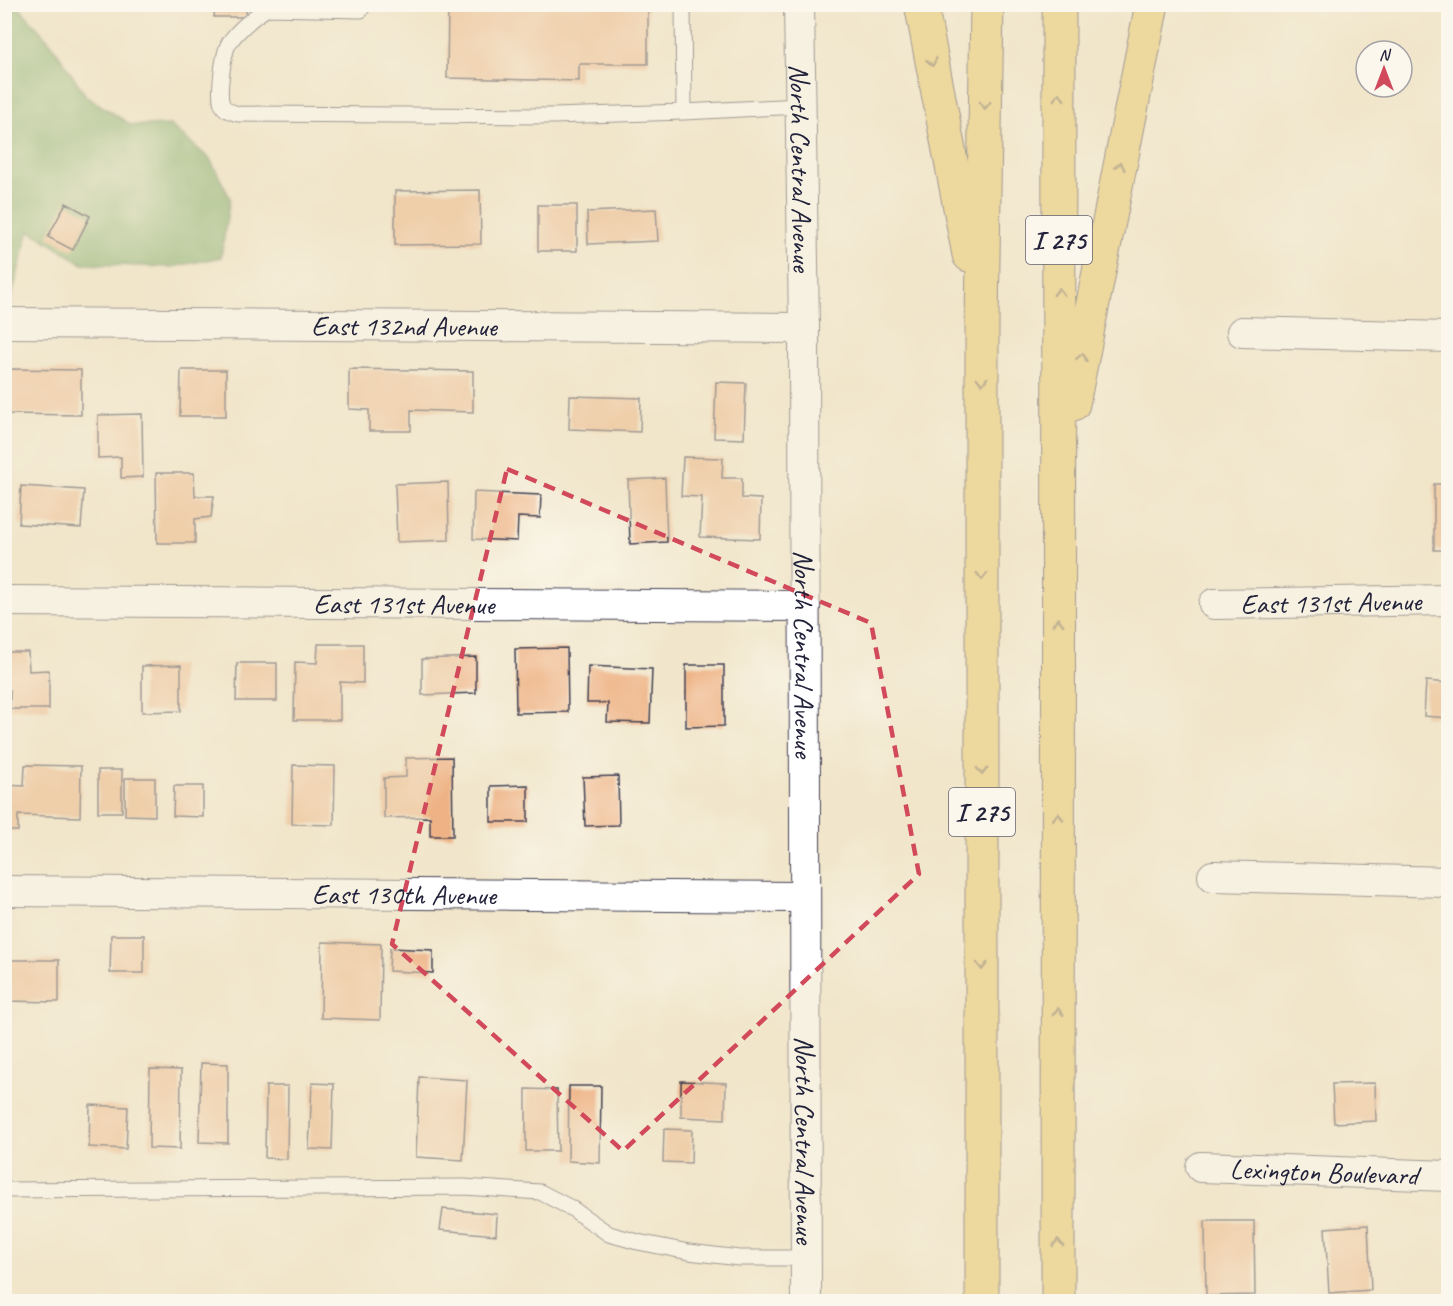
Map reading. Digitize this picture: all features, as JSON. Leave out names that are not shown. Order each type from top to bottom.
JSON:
[{"type":"highway","points":[[921,4],[982,322]]},
{"type":"highway","name":"I 275","points":[[982,1302],[982,322],[987,4]]},
{"type":"highway","name":"I 275","points":[[1058,1302],[1059,4]]},
{"type":"highway","points":[[1058,476],[1152,4]]},
{"type":"street","name":"North Central Avenue","points":[[799,4],[804,328],[806,1302]]},
{"type":"street","name":"East 132nd Avenue","points":[[4,323],[804,328]]},
{"type":"street","points":[[1242,332],[1449,337]]},
{"type":"street","name":"East 131st Avenue","points":[[1214,604],[1449,600]]},
{"type":"street","name":"East 131st Avenue","points":[[4,601],[805,606]]},
{"type":"street","points":[[1214,876],[1449,882]]},
{"type":"street","name":"East 130th Avenue","points":[[4,891],[805,897]]},
{"type":"street","name":"Lexington Boulevard","points":[[1201,1167],[1449,1176]]},
{"type":"lane","points":[[683,4],[684,112]]},
{"type":"lane","points":[[361,10],[268,8],[261,12],[230,42],[223,56],[222,103],[228,111],[238,114],[553,116],[801,106]]},
{"type":"lane","points":[[4,1190],[464,1187],[540,1192],[571,1208],[609,1234],[638,1242],[689,1252],[739,1258],[806,1258]]},
{"type":"highlighted area","points":[[507,469],[871,623],[919,874],[623,1151],[392,944]]},
{"type":"green space","points":[[16,4],[51,43],[86,96],[131,125],[170,125],[210,159],[230,198],[221,257],[172,267],[83,264],[29,230],[9,307],[5,307],[4,5]]},
{"type":"building","points":[[215,4],[246,4],[246,17],[214,17]]},
{"type":"building","points":[[448,4],[648,4],[648,64],[579,64],[579,81],[447,78]]},
{"type":"building","points":[[480,190],[481,244],[395,245],[395,191]]},
{"type":"building","points":[[66,203],[90,216],[73,250],[48,237]]},
{"type":"building","points":[[538,205],[577,205],[577,251],[538,251]]},
{"type":"building","points":[[656,209],[658,241],[588,244],[587,212]]},
{"type":"building","points":[[4,369],[81,370],[81,415],[4,414]]},
{"type":"building","points":[[349,369],[473,371],[473,412],[411,410],[411,431],[369,431],[369,410],[349,409]]},
{"type":"building","points":[[181,370],[226,370],[226,416],[180,416]]},
{"type":"building","points":[[716,382],[746,383],[744,439],[714,438]]},
{"type":"building","points":[[570,396],[641,398],[640,432],[569,429]]},
{"type":"building","points":[[142,414],[143,477],[121,478],[121,457],[98,458],[98,415]]},
{"type":"building","points":[[683,457],[723,458],[722,478],[742,478],[742,498],[761,499],[760,539],[700,537],[702,497],[681,496]]},
{"type":"building","points":[[156,473],[194,473],[195,496],[214,496],[211,517],[195,519],[195,543],[157,543]]},
{"type":"building","points":[[665,478],[667,542],[630,544],[628,480]]},
{"type":"building","points":[[448,482],[449,540],[397,542],[395,484]]},
{"type":"building","points":[[1434,484],[1448,484],[1448,550],[1434,550]]},
{"type":"building","points":[[21,486],[84,490],[81,528],[19,524]]},
{"type":"building","points":[[474,492],[541,495],[540,518],[518,517],[517,541],[473,539]]},
{"type":"building","points":[[318,644],[363,644],[363,683],[340,682],[340,720],[294,720],[295,662],[317,663]]},
{"type":"building","points":[[567,648],[568,712],[516,713],[515,649]]},
{"type":"building","points":[[4,652],[28,652],[29,671],[49,670],[49,709],[10,709],[10,690],[4,690]]},
{"type":"building","points":[[476,657],[476,693],[422,695],[422,659]]},
{"type":"building","points":[[237,663],[277,663],[277,701],[236,701]]},
{"type":"building","points":[[181,665],[181,711],[142,712],[142,666]]},
{"type":"building","points":[[686,665],[724,665],[724,726],[686,727]]},
{"type":"building","points":[[588,666],[652,669],[650,723],[607,722],[608,703],[587,703]]},
{"type":"building","points":[[1426,681],[1448,683],[1448,718],[1424,716]]},
{"type":"building","points":[[452,757],[453,836],[430,836],[430,817],[384,818],[384,778],[406,777],[406,758]]},
{"type":"building","points":[[25,765],[81,766],[80,817],[18,815],[18,831],[4,831],[4,785],[24,786]]},
{"type":"building","points":[[293,765],[335,766],[334,825],[292,824]]},
{"type":"building","points":[[98,770],[122,770],[122,812],[98,812]]},
{"type":"building","points":[[618,776],[619,825],[585,826],[583,777]]},
{"type":"building","points":[[125,778],[155,778],[155,816],[125,815]]},
{"type":"building","points":[[528,785],[528,822],[491,822],[491,786]]},
{"type":"building","points":[[174,786],[203,786],[203,817],[173,816]]},
{"type":"building","points":[[111,935],[144,935],[144,973],[110,973]]},
{"type":"building","points":[[322,942],[381,944],[380,1020],[321,1018]]},
{"type":"building","points":[[390,948],[433,950],[433,973],[389,971]]},
{"type":"building","points":[[4,960],[59,960],[59,1002],[4,1001]]},
{"type":"building","points":[[201,1063],[228,1064],[228,1143],[199,1142]]},
{"type":"building","points":[[150,1069],[181,1070],[180,1149],[149,1148]]},
{"type":"building","points":[[419,1077],[467,1080],[463,1160],[416,1157]]},
{"type":"building","points":[[681,1081],[726,1083],[725,1119],[681,1117]]},
{"type":"building","points":[[312,1083],[334,1084],[332,1150],[309,1149]]},
{"type":"building","points":[[1375,1083],[1376,1121],[1334,1123],[1332,1084]]},
{"type":"building","points":[[266,1086],[288,1086],[287,1159],[265,1158]]},
{"type":"building","points":[[569,1086],[601,1086],[600,1163],[568,1161]]},
{"type":"building","points":[[526,1089],[557,1090],[558,1151],[526,1151]]},
{"type":"building","points":[[90,1105],[128,1107],[126,1149],[89,1147]]},
{"type":"building","points":[[664,1129],[692,1130],[691,1163],[663,1162]]},
{"type":"building","points":[[443,1209],[497,1214],[496,1235],[440,1230]]},
{"type":"building","points":[[1205,1221],[1254,1221],[1255,1295],[1206,1296]]},
{"type":"building","points":[[1368,1225],[1371,1290],[1329,1293],[1325,1228]]},
{"type":"building","points":[[723,1297],[723,1302],[665,1302],[665,1299]]}]
